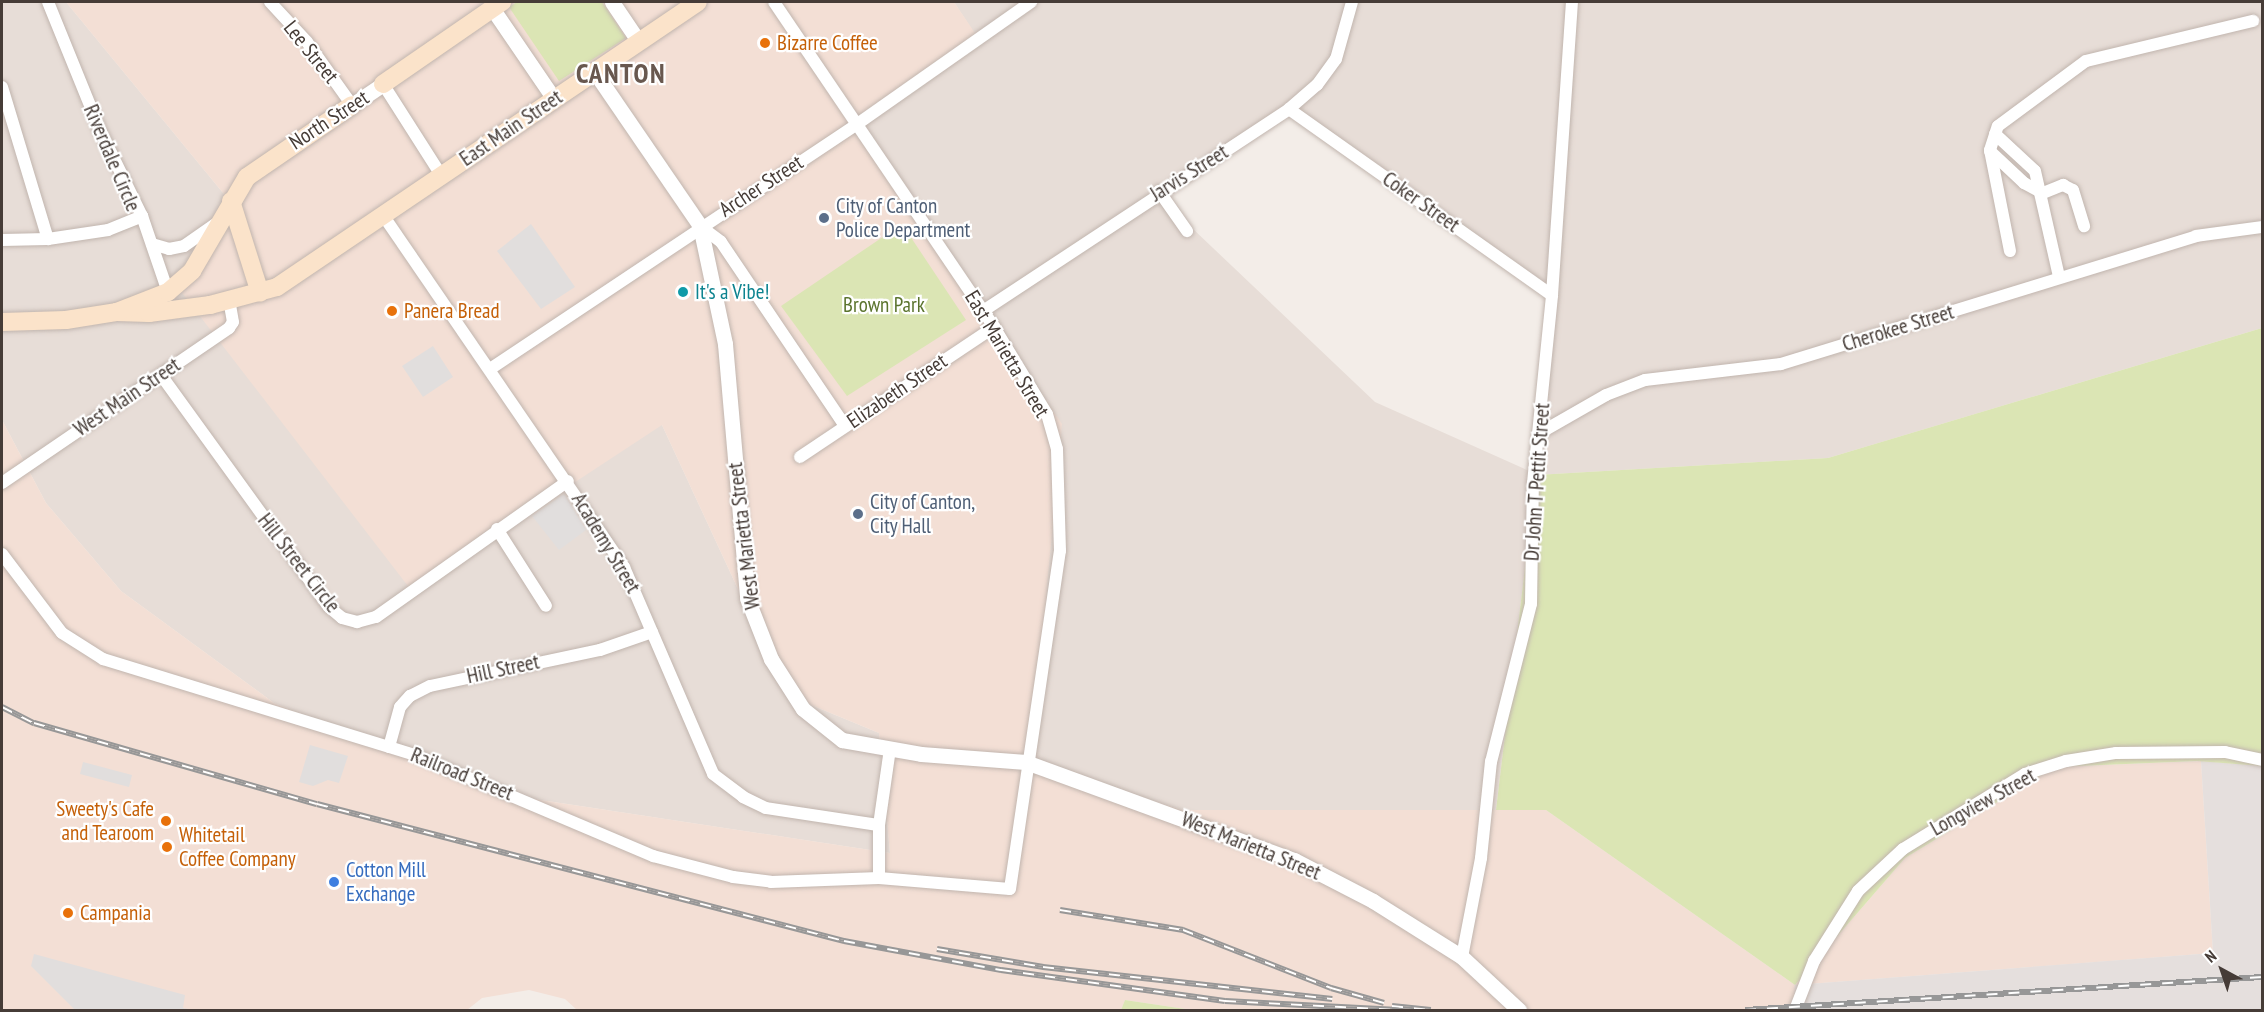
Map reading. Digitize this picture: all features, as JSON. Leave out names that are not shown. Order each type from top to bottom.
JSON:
[{"type":"main road","name":"East Main Street","points":[[384,215],[698,2]]},
{"type":"main road","name":"North Street","points":[[383,84],[497,5]]},
{"type":"main road","name":"North Street","points":[[117,312],[168,292],[192,271],[237,189],[262,164],[352,105]]},
{"type":"main road","points":[[228,208],[260,293]]},
{"type":"main road","points":[[2,322],[66,320],[117,312],[149,313],[260,293],[301,273],[384,215]]},
{"type":"street","name":"Riverdale Circle","points":[[2,240],[48,239],[108,230],[142,216],[100,130],[48,2]]},
{"type":"street","name":"Lee Street","points":[[270,2],[307,42],[352,105]]},
{"type":"street","points":[[612,2],[639,42]]},
{"type":"street","name":"East Marietta Street","points":[[774,2],[983,310],[1047,414],[1057,449],[1060,551],[1026,762]]},
{"type":"street","name":"Archer Street","points":[[490,369],[700,226],[931,75],[1031,2]]},
{"type":"street","name":"Jarvis Street","points":[[983,310],[1159,191],[1289,109],[1317,85],[1336,59],[1352,2]]},
{"type":"street","name":"Dr John T Pettit Street","points":[[1462,957],[1472,920],[1491,762],[1531,604],[1533,483],[1552,295],[1572,2]]},
{"type":"street","points":[[497,5],[554,99]]},
{"type":"street","points":[[2010,251],[1990,150],[1998,126],[2098,56],[2253,21]]},
{"type":"street","points":[[594,71],[700,226],[721,242],[844,426]]},
{"type":"street","points":[[383,84],[441,175]]},
{"type":"street","name":"North Street","points":[[352,105],[383,84]]},
{"type":"street","points":[[2,87],[48,239]]},
{"type":"street","name":"Coker Street","points":[[1289,109],[1552,295]]},
{"type":"street","points":[[1995,134],[2035,171],[2043,193],[2059,277]]},
{"type":"street","points":[[1990,150],[2024,183],[2043,193],[2063,185],[2073,190],[2084,226]]},
{"type":"street","points":[[1159,191],[1187,231]]},
{"type":"street","points":[[152,244],[169,249],[184,246],[228,208]]},
{"type":"street","name":"Academy Street","points":[[384,215],[568,481],[624,567],[713,774],[724,784],[766,808],[879,825]]},
{"type":"street","points":[[142,216],[168,292]]},
{"type":"street","name":"West Marietta Street","points":[[700,226],[725,344],[747,598],[754,623],[784,681],[810,716],[842,740],[890,749],[1026,762],[1294,860],[1373,901],[1462,957],[1519,1011]]},
{"type":"street","name":"Cherokee Street","points":[[1538,434],[1606,395],[1645,380],[1781,364],[2196,236],[2262,227]]},
{"type":"street","name":"West Main Street","points":[[2,483],[229,328],[233,322],[230,300]]},
{"type":"street","name":"Elizabeth Street","points":[[800,456],[994,327]]},
{"type":"street","name":"Hill Street Circle","points":[[161,375],[329,608],[342,618],[357,622],[376,617],[497,529],[568,481]]},
{"type":"street","points":[[497,529],[546,606]]},
{"type":"street","name":"Railroad Street","points":[[2,554],[51,622],[91,653],[180,685],[389,747],[459,771],[610,840],[690,868],[771,882],[879,878],[968,888],[1010,889],[1026,762]]},
{"type":"street","name":"Hill Street","points":[[389,747],[400,707],[410,696],[430,686],[600,650],[652,632]]},
{"type":"street","points":[[879,878],[879,825],[890,749]]},
{"type":"street","name":"Longview Street","points":[[1795,1011],[1814,961],[1858,891],[1903,849],[2025,774],[2066,761],[2116,753],[2225,752],[2262,760]]},
{"type":"shaded area","points":[[2,2],[66,2],[228,199],[662,425],[787,695],[879,733],[890,853],[501,794],[274,703],[121,591],[46,503],[2,420]]},
{"type":"shaded area","points":[[66,2],[517,2],[509,7],[626,39],[602,2],[954,2],[977,36],[855,118],[1062,424],[1031,761],[1182,810],[1546,810],[1795,985],[1905,858],[2055,767],[2201,761],[2213,953],[1796,985],[1793,1010],[1192,1010],[1125,1000],[1121,1010],[577,1010],[565,999],[529,990],[482,998],[467,1010],[2,1010],[2,420],[46,503],[121,591],[274,703],[501,794],[890,853],[879,733],[787,695],[662,425],[411,590],[179,289],[228,199]]},
{"type":"shaded area","points":[[954,2],[2262,2],[2262,328],[1828,458],[1536,475],[1496,810],[1182,810],[1031,761],[855,118],[976,36]],"holes":[[[1294,107],[1551,296],[1536,474],[1375,402],[1152,190]]]},
{"type":"shaded area","points":[[531,224],[575,287],[541,309],[497,251]]},
{"type":"shaded area","points":[[433,346],[453,377],[423,397],[402,366]]},
{"type":"shaded area","points":[[564,494],[586,530],[559,550],[532,516]]},
{"type":"shaded area","points":[[310,745],[348,756],[339,783],[328,780],[313,786],[299,782]]},
{"type":"shaded area","points":[[2201,761],[2262,766],[2262,1010],[1793,1010],[1795,985],[2213,953]]},
{"type":"shaded area","points":[[83,762],[132,775],[129,787],[80,774]]},
{"type":"shaded area","points":[[34,954],[185,995],[183,1008],[193,1010],[75,1010],[31,966]]},
{"type":"green space","points":[[517,2],[602,2],[626,38],[559,81],[509,7]]},
{"type":"green space","name":"Brown Park","points":[[902,224],[966,320],[847,396],[781,306]]},
{"type":"green space","points":[[2262,328],[2262,766],[2197,761],[2055,767],[1905,858],[1795,985],[1546,810],[1496,810],[1536,475],[1828,458]]},
{"type":"green space","points":[[1125,1000],[1192,1010],[1121,1010]]},
{"type":"railway","points":[[2,707],[34,723],[317,804],[844,941],[1001,970],[1225,1001],[1399,1010]]},
{"type":"railway","points":[[1060,910],[1183,930],[1331,988],[1384,1003]]},
{"type":"railway","points":[[937,949],[1043,967],[1332,999]]},
{"type":"railway","points":[[1745,1010],[2262,977]]},
{"type":"railway","points":[[1392,1006],[1431,1010]]},
{"type":"place","name":"Bizarre Coffee","points":[[765,43]]},
{"type":"place","name":"City of Canton Police Department","points":[[824,218]]},
{"type":"place","name":"It's a Vibe!","points":[[683,292]]},
{"type":"place","name":"Panera Bread","points":[[392,311]]},
{"type":"place","name":"City of Canton, City Hall","points":[[858,514]]},
{"type":"place","name":"Sweety's Cafe and Tearoom","points":[[166,821]]},
{"type":"place","name":"Whitetail Coffee Company","points":[[167,847]]},
{"type":"place","name":"Cotton Mill Exchange","points":[[334,882]]},
{"type":"place","name":"Campania","points":[[68,913]]},
{"type":"district","name":"CANTON","points":[[621,74]]}]
